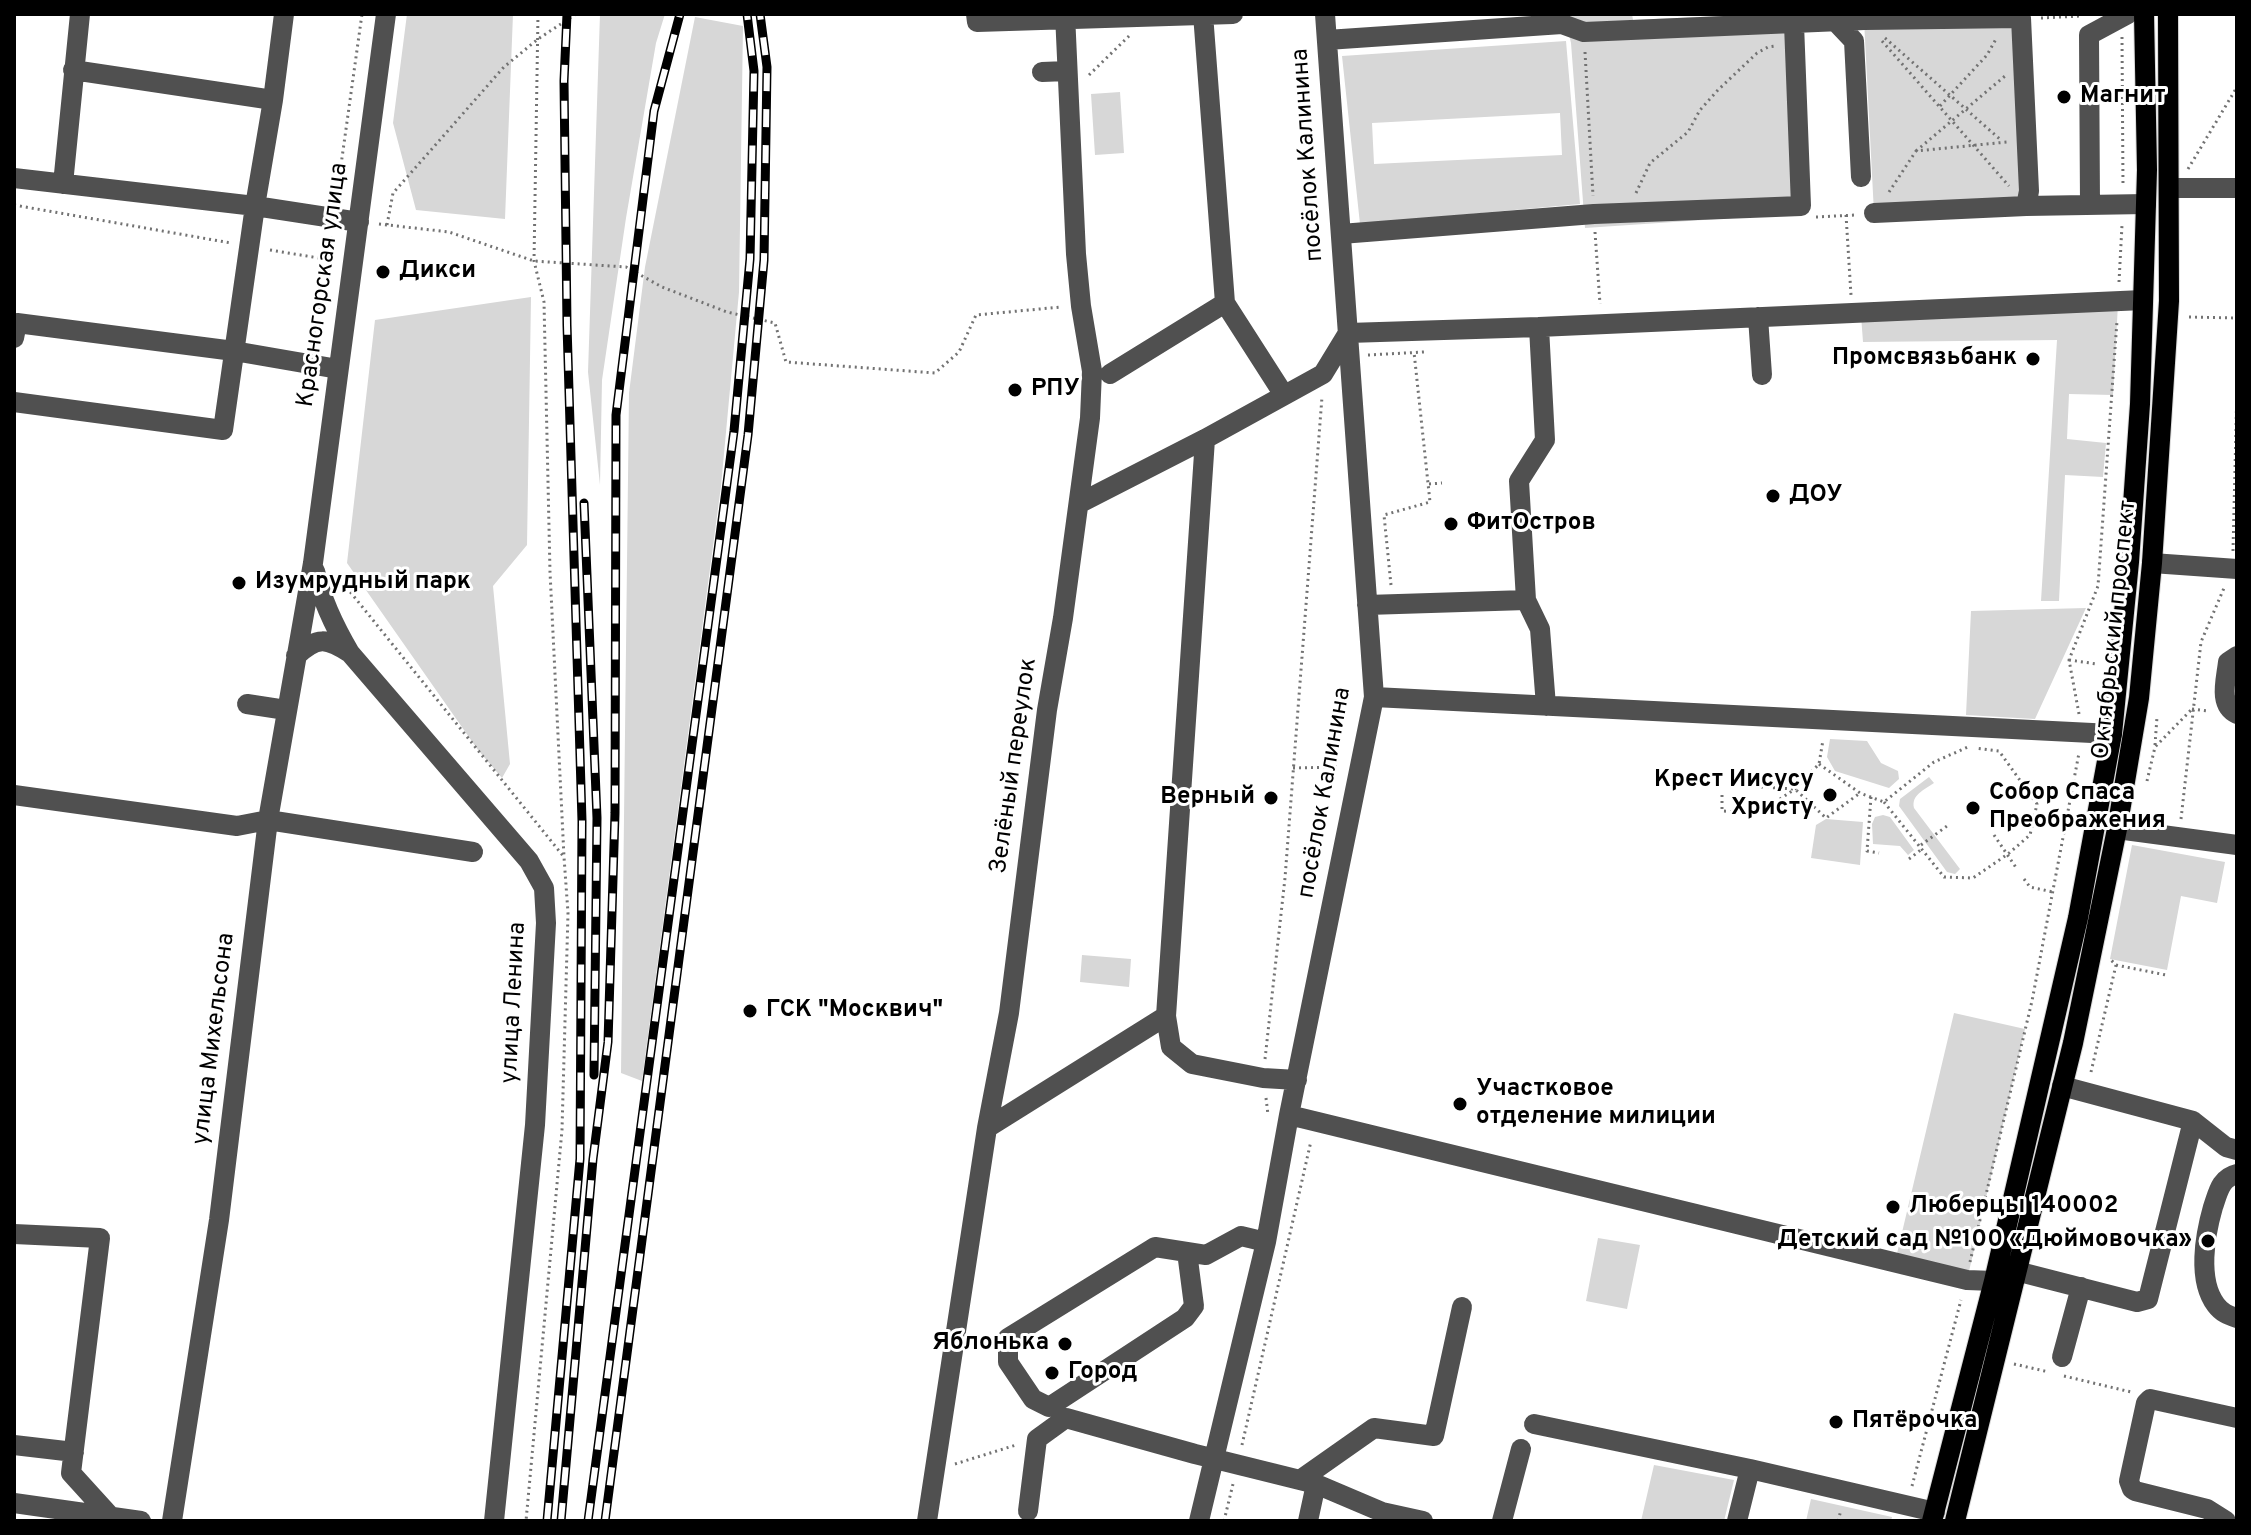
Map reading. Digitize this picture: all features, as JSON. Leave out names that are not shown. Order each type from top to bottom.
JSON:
[{"type":"main road","name":"Октябрьский проспект","points":[[1933,1516],[1994,1281],[2076,927],[2112,734],[2140,404],[2146,204],[2144,14]]},
{"type":"main road","name":"Октябрьский проспект","points":[[1955,1521],[2062,1086],[2117,829],[2139,698],[2152,563],[2176,182],[2168,14]]},
{"type":"street","points":[[63,184],[80,14]]},
{"type":"street","points":[[14,402],[223,430],[284,14]]},
{"type":"street","name":"Красногорская улица","points":[[313,563],[338,369],[364,222],[386,14]]},
{"type":"street","points":[[976,14],[977,22],[1233,14]]},
{"type":"street","name":"посёлок Калинина","points":[[1199,1521],[1266,1242],[1374,697],[1325,14]]},
{"type":"street","points":[[1203,15],[1225,303],[1284,395]]},
{"type":"street","points":[[2090,204],[2089,35],[2125,15]]},
{"type":"street","name":"Зелёный переулок","points":[[927,1521],[987,1128],[1009,1013],[1047,710],[1080,503],[1090,418],[1092,371],[1081,306],[1065,17]]},
{"type":"street","points":[[1327,40],[1562,24],[1584,32],[1794,34],[1836,18],[2014,18],[2023,61],[2029,191],[2026,206]]},
{"type":"street","points":[[1836,18],[1854,41],[1861,177]]},
{"type":"street","points":[[1341,234],[1594,214],[1801,206],[1794,34]]},
{"type":"street","points":[[73,70],[273,100]]},
{"type":"street","points":[[1042,72],[1067,71]]},
{"type":"street","points":[[14,178],[364,222]]},
{"type":"street","points":[[2176,182],[2237,188]]},
{"type":"street","points":[[1874,213],[2146,204]]},
{"type":"street","points":[[1080,503],[1323,374],[1348,333],[2143,300]]},
{"type":"street","points":[[1110,374],[1225,303]]},
{"type":"street","points":[[1758,317],[1762,375]]},
{"type":"street","points":[[14,338],[17,323],[234,351],[338,369]]},
{"type":"street","points":[[1539,327],[1545,440],[1519,481],[1526,600],[1540,629],[1546,706]]},
{"type":"street","points":[[1205,439],[1166,1016],[1171,1047],[1192,1064],[1263,1078],[1297,1080]]},
{"type":"street","name":"улица Ленина","points":[[313,563],[320,593],[333,626],[350,653],[529,861],[544,888],[546,923],[535,1125],[494,1521]]},
{"type":"street","name":"улица Михельсона","points":[[172,1521],[219,1220],[268,820],[313,563]]},
{"type":"street","points":[[2152,563],[2235,568]]},
{"type":"street","points":[[1367,605],[1526,600]]},
{"type":"street","points":[[296,656],[309,644],[322,640],[333,642],[350,653]]},
{"type":"street","points":[[2237,656],[2228,662],[2224,703],[2237,714]]},
{"type":"street","points":[[1374,697],[2112,734]]},
{"type":"street","points":[[247,704],[286,710]]},
{"type":"street","points":[[14,795],[237,826],[268,820],[473,852]]},
{"type":"street","points":[[2117,829],[2237,845]]},
{"type":"street","points":[[987,1128],[1166,1016]]},
{"type":"street","points":[[2062,1086],[2193,1121],[2231,1149],[2224,1164],[2233,1175],[2220,1185],[2205,1236],[2204,1254],[2209,1290],[2216,1305],[2225,1314],[2237,1318]]},
{"type":"street","points":[[1289,1115],[1967,1280],[1994,1281]]},
{"type":"street","points":[[2016,1271],[2137,1302],[2148,1299],[2193,1121]]},
{"type":"street","points":[[14,1234],[100,1238],[71,1473],[111,1517]]},
{"type":"street","points":[[1187,1252],[1194,1306],[1185,1318],[1049,1407],[1033,1399],[1008,1362],[1008,1338],[1155,1247],[1187,1252],[1206,1255],[1241,1236],[1266,1242]]},
{"type":"street","points":[[2062,1357],[2081,1287]]},
{"type":"street","points":[[1308,1482],[1374,1428],[1434,1436],[1462,1307]]},
{"type":"street","points":[[2226,1521],[2207,1509],[2132,1489],[2129,1481],[2146,1403],[2154,1398],[2237,1418]]},
{"type":"street","points":[[1028,1511],[1037,1439],[1066,1418],[1308,1482],[1382,1512],[1423,1521]]},
{"type":"street","points":[[1534,1424],[1907,1505],[1933,1516]]},
{"type":"street","points":[[14,1445],[74,1452]]},
{"type":"street","points":[[1502,1521],[1521,1449]]},
{"type":"street","points":[[1737,1521],[1750,1469]]},
{"type":"street","points":[[1308,1482],[1308,1521]]},
{"type":"street","points":[[14,1503],[141,1521]]},
{"type":"path","points":[[313,339],[362,14]]},
{"type":"path","points":[[526,1521],[562,1130],[568,913],[550,572],[544,302],[534,261],[538,14]]},
{"type":"path","points":[[387,225],[393,193],[504,67],[576,14]]},
{"type":"path","points":[[1907,1505],[1967,1280],[2032,1001],[2083,732],[2069,660],[2098,586],[2113,395],[2123,204],[2125,15]]},
{"type":"path","points":[[1939,106],[1987,55],[2014,18],[2085,16]]},
{"type":"path","points":[[1068,95],[1149,17]]},
{"type":"path","points":[[1864,20],[2004,143]]},
{"type":"path","points":[[1864,20],[2026,206]]},
{"type":"path","points":[[1584,32],[1602,324]]},
{"type":"path","points":[[1633,212],[1635,194],[1650,163],[1688,132],[1700,110],[1757,53],[1794,34]]},
{"type":"path","points":[[1874,213],[1916,151],[2023,61]]},
{"type":"path","points":[[2176,182],[2237,87]]},
{"type":"path","points":[[1916,151],[2027,140]]},
{"type":"path","points":[[14,205],[327,260]]},
{"type":"path","points":[[1846,215],[1851,298]]},
{"type":"path","points":[[364,222],[449,232],[534,261],[626,267],[662,287],[727,312],[775,323],[786,362],[935,373],[959,352],[976,315],[1081,306]]},
{"type":"path","points":[[2179,316],[2237,318]]},
{"type":"path","points":[[1393,604],[1384,515],[1430,502],[1414,352]]},
{"type":"path","points":[[1268,1114],[1263,1078],[1285,878],[1323,374]]},
{"type":"path","points":[[2179,837],[2201,642],[2235,568],[2237,387]]},
{"type":"path","points":[[1428,484],[1442,483]]},
{"type":"path","points":[[339,578],[564,857]]},
{"type":"path","points":[[2069,660],[2097,664]]},
{"type":"path","points":[[1722,795],[1722,811],[1759,813],[1795,789],[1819,764],[1823,735],[1821,719]]},
{"type":"path","points":[[1819,764],[1860,793],[1884,802],[1944,877],[1973,878],[2008,854],[2030,835],[2037,804],[1999,751],[1968,747],[1934,762],[1884,802]]},
{"type":"path","points":[[1293,768],[1360,767]]},
{"type":"path","points":[[1761,787],[1795,789],[1826,818],[1860,793]]},
{"type":"path","points":[[1871,797],[1867,851],[1879,853]]},
{"type":"path","points":[[1909,859],[1947,826]]},
{"type":"path","points":[[1994,835],[2017,869]]},
{"type":"path","points":[[2024,879],[2030,887],[2053,892]]},
{"type":"path","points":[[2116,965],[2166,975]]},
{"type":"path","points":[[1224,1521],[1315,1121]]},
{"type":"path","points":[[2010,1363],[2154,1398]]},
{"type":"path","points":[[935,1470],[1037,1439]]},
{"type":"shaded area","points":[[407,14],[513,14],[505,219],[416,210],[393,123]]},
{"type":"shaded area","points":[[600,14],[665,14],[656,43],[602,380],[600,485],[588,372]]},
{"type":"shaded area","points":[[1564,14],[1632,14],[1633,20],[1832,14],[1798,29],[1807,213],[1585,228],[1571,43]]},
{"type":"shaded area","points":[[695,17],[743,26],[739,292],[721,486],[642,1081],[621,1073],[629,393],[645,267]]},
{"type":"shaded area","points":[[2021,18],[2026,206],[1874,213],[1864,20]]},
{"type":"shaded area","points":[[1566,41],[1580,204],[1360,224],[1342,56]],"holes":[[[1560,113],[1562,155],[1374,164],[1372,123]]]},
{"type":"shaded area","points":[[1120,92],[1124,153],[1095,155],[1091,94]]},
{"type":"shaded area","points":[[531,297],[527,545],[493,586],[510,764],[502,778],[478,750],[347,563],[375,320]]},
{"type":"shaded area","points":[[2118,304],[2113,395],[2069,394],[2067,439],[2106,443],[2103,477],[2065,475],[2059,601],[2041,601],[2057,340],[1863,342],[1861,315]]},
{"type":"shaded area","points":[[2086,608],[2035,719],[1966,715],[1971,611]]},
{"type":"shaded area","points":[[1830,739],[1867,741],[1881,763],[1898,771],[1899,779],[1889,788],[1835,771],[1827,757]]},
{"type":"shaded area","points":[[1929,777],[1934,783],[1916,796],[1914,808],[1960,869],[1955,874],[1947,872],[1899,806],[1900,799]]},
{"type":"shaded area","points":[[1875,817],[1890,817],[1914,850],[1908,855],[1900,846],[1873,844],[1872,824]]},
{"type":"shaded area","points":[[1826,819],[1863,822],[1860,865],[1811,858],[1816,825]]},
{"type":"shaded area","points":[[2132,845],[2225,862],[2217,903],[2181,896],[2167,970],[2110,959]]},
{"type":"shaded area","points":[[1082,955],[1131,959],[1129,987],[1080,982]]},
{"type":"shaded area","points":[[1954,1013],[2025,1029],[1967,1280],[1895,1262]]},
{"type":"shaded area","points":[[1598,1238],[1640,1245],[1627,1309],[1586,1301]]},
{"type":"shaded area","points":[[1654,1465],[1734,1480],[1724,1521],[1641,1521]]},
{"type":"shaded area","points":[[1811,1499],[1892,1517],[1891,1521],[1806,1521]]},
{"type":"railway","points":[[547,1521],[580,1159],[582,821],[567,325],[564,81],[567,14]]},
{"type":"railway","points":[[561,1521],[593,1159],[608,1042],[615,813],[616,415],[654,111],[680,14]]},
{"type":"railway","points":[[588,1521],[734,431],[750,259],[754,71],[747,14]]},
{"type":"railway","points":[[605,1521],[748,435],[764,260],[767,67],[760,14]]},
{"type":"railway","points":[[584,503],[597,818],[594,1075]]},
{"type":"place","name":"Магнит","points":[[2064,97]]},
{"type":"place","name":"Дикси","points":[[383,272]]},
{"type":"place","name":"Промсвязьбанк","points":[[2033,359]]},
{"type":"place","name":"РПУ","points":[[1015,390]]},
{"type":"place","name":"ДОУ","points":[[1773,496]]},
{"type":"place","name":"ФитОстров","points":[[1451,524]]},
{"type":"place","name":"Изумрудный парк","points":[[239,583]]},
{"type":"place","name":"Крест Иисусу Христу","points":[[1830,795]]},
{"type":"place","name":"Верный","points":[[1271,798]]},
{"type":"place","name":"Собор Спаса Преображения","points":[[1973,808]]},
{"type":"place","name":"ГСК \"Москвич\"","points":[[750,1011]]},
{"type":"place","name":"Участковое отделение милиции","points":[[1460,1104]]},
{"type":"place","name":"Люберцы 140002","points":[[1893,1207]]},
{"type":"place","name":"Детский сад №100 «Дюймовочка»","points":[[2208,1241]]},
{"type":"place","name":"Яблонька","points":[[1065,1344]]},
{"type":"place","name":"Город","points":[[1052,1373]]},
{"type":"place","name":"Пятёрочка","points":[[1836,1422]]}]
